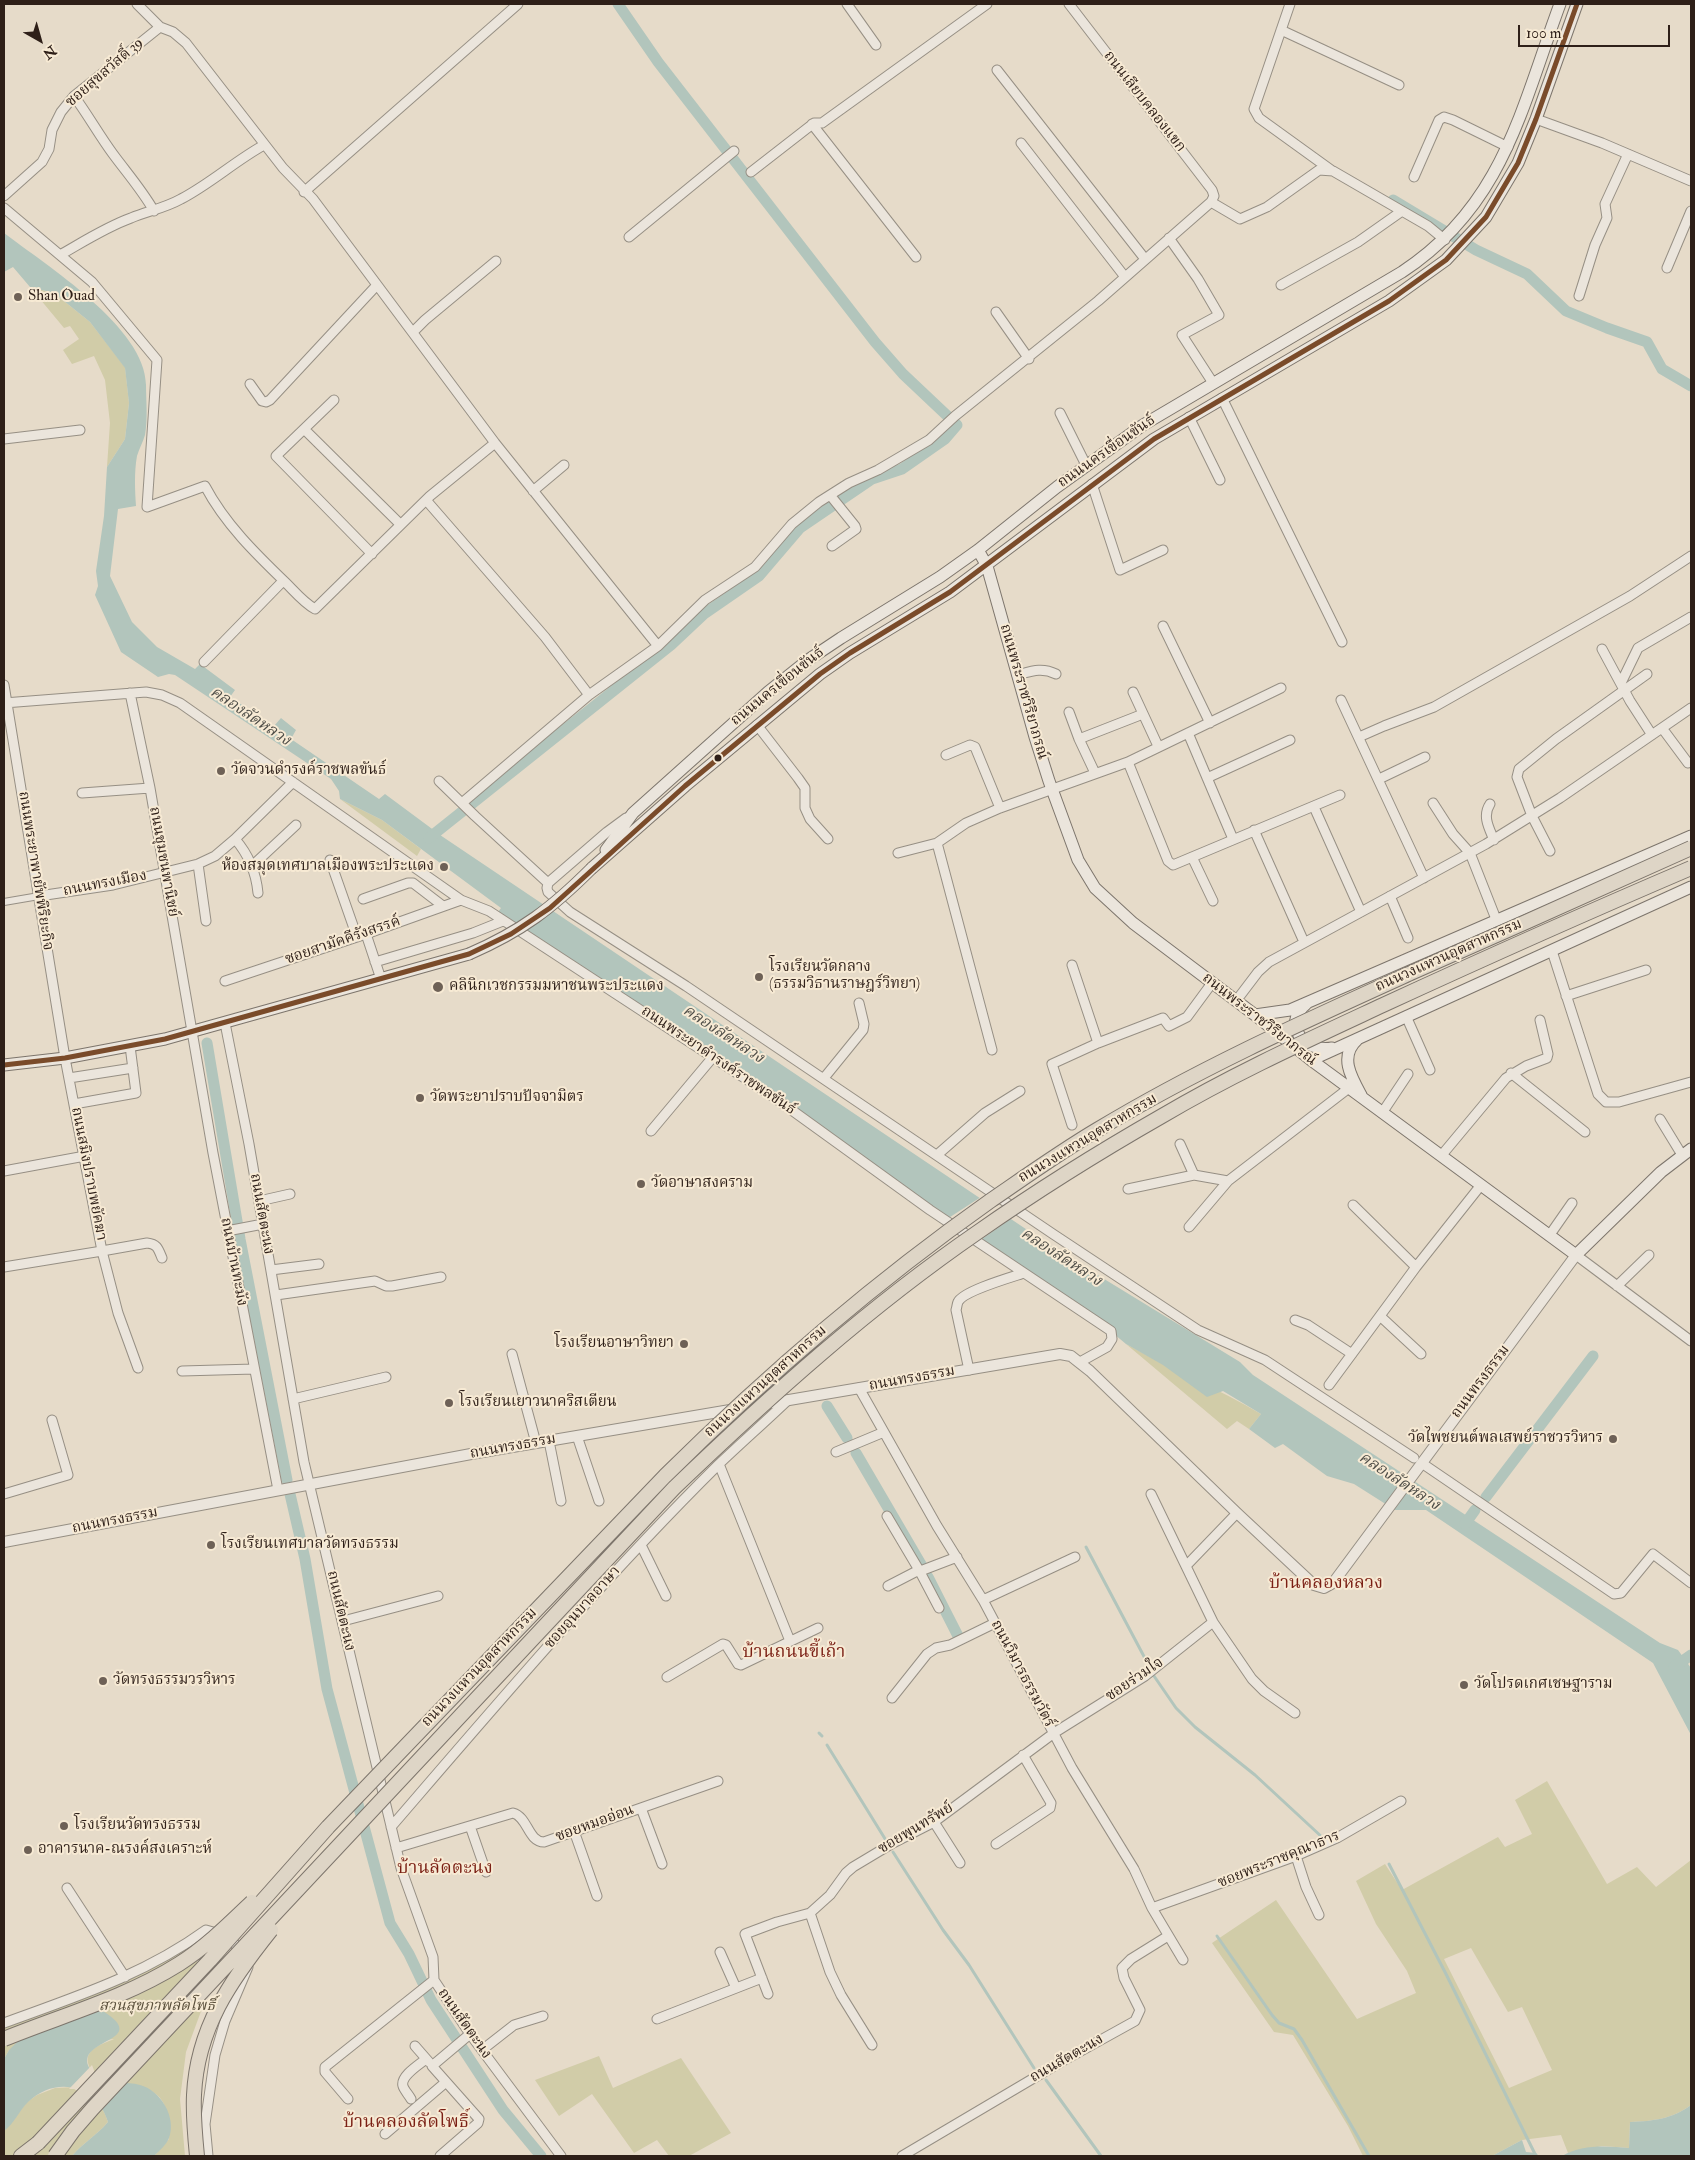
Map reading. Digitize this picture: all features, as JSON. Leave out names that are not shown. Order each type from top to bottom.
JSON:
[{"type":"main road","points":[[1560,5],[1575,8]]},
{"type":"main road","name":"ถนนนครเขื่อนขันธ์","points":[[592,868],[633,813],[768,692],[808,660],[940,577],[978,550],[1086,465],[1143,425],[1402,272],[1445,240],[1473,208],[1508,147],[1560,5]]},
{"type":"main road","name":"ถนนนครเขื่อนขันธ์","points":[[4,1065],[65,1058],[130,1046],[225,1023],[469,954],[511,934],[532,921],[567,893],[592,868],[757,725],[820,674],[850,653],[950,592],[987,566],[1092,484],[1154,439],[1389,301],[1446,260],[1486,217],[1518,163],[1536,119],[1575,8]]},
{"type":"main road","points":[[1288,339],[1296,354]]},
{"type":"main road","points":[[1033,505],[1045,520]]},
{"type":"main road","name":"ถนนพระราชวิริยาภรณ์","points":[[978,550],[987,566],[1017,675],[1052,788],[1078,860],[1095,888],[1133,923],[1236,1000],[1311,1060],[1576,1255]]},
{"type":"main road","name":"ถนนวงแหวนอุตสาหกรรม","points":[[1255,1015],[1290,1010],[1691,836]]},
{"type":"main road","name":"ถนนวงแหวนอุตสาหกรรม","points":[[21,2156],[65,2117],[210,1960],[328,1827],[622,1519],[703,1438],[800,1349],[934,1241],[1021,1179],[1096,1130],[1213,1066],[1325,1012],[1691,848]]},
{"type":"main road","name":"ถนนวงแหวนอุตสาหกรรม","points":[[54,2156],[93,2108],[674,1488],[730,1434],[819,1355],[898,1292],[977,1232],[1067,1173],[1164,1115],[1267,1059],[1433,982],[1691,868]]},
{"type":"main road","points":[[1311,1060],[1691,888]]},
{"type":"main road","points":[[1336,1048],[1319,1048],[1302,1040],[1294,1022],[1297,1012],[1305,1004],[1342,986]]},
{"type":"main road","points":[[1358,1039],[1350,1046],[1347,1056],[1348,1068],[1364,1099]]},
{"type":"main road","points":[[1576,1255],[1661,1172],[1687,1152]]},
{"type":"main road","points":[[4,2039],[118,1996],[181,1963],[231,1922],[328,1827]]},
{"type":"main road","points":[[197,2156],[194,2095],[197,2064],[218,2004],[255,1949],[343,1843]]},
{"type":"street","name":"ซอยสุขสวัสดิ์ 39","points":[[4,196],[42,162],[48,149],[52,130],[61,112],[74,96],[160,27],[137,4]]},
{"type":"street","points":[[304,192],[518,4]]},
{"type":"street","points":[[847,4],[876,45]]},
{"type":"street","points":[[751,172],[814,122],[822,123],[987,4]]},
{"type":"street","name":"ถนนเลียบคลองแขก","points":[[1069,4],[1212,190],[1214,196],[1211,202]]},
{"type":"street","points":[[1290,4],[1254,109],[1259,118],[1334,171],[1428,226],[1445,240]]},
{"type":"street","points":[[160,27],[173,32],[186,43],[264,145],[304,192],[313,199],[495,443],[658,646]]},
{"type":"street","points":[[1281,30],[1400,86]]},
{"type":"street","points":[[997,70],[1145,259]]},
{"type":"street","points":[[74,96],[154,211]]},
{"type":"street","points":[[1414,178],[1439,120],[1444,117],[1508,147]]},
{"type":"street","points":[[1536,119],[1628,154],[1691,181]]},
{"type":"street","points":[[812,124],[916,256]]},
{"type":"street","points":[[1021,143],[1125,277]]},
{"type":"street","points":[[60,255],[111,227],[154,211],[198,190],[264,145]]},
{"type":"street","points":[[629,237],[730,154]]},
{"type":"street","points":[[1579,296],[1595,245],[1607,218],[1605,204],[1628,154]]},
{"type":"street","points":[[464,805],[589,695],[658,646],[705,600],[755,566],[792,524],[834,501],[930,440],[955,416],[1029,359],[1211,202],[1240,219],[1267,207],[1319,170],[1334,171]]},
{"type":"street","points":[[4,208],[92,282],[156,360],[146,507],[205,486],[216,506],[231,526],[315,609],[426,500],[495,443]]},
{"type":"street","points":[[1281,285],[1358,242],[1402,211]]},
{"type":"street","points":[[1667,268],[1691,211]]},
{"type":"street","points":[[1169,238],[1198,279],[1219,315],[1182,335],[1213,383]]},
{"type":"street","points":[[413,332],[496,261]]},
{"type":"street","points":[[250,384],[262,401],[270,400],[376,285]]},
{"type":"street","points":[[996,312],[1029,359]]},
{"type":"street","points":[[1222,398],[1342,642]]},
{"type":"street","points":[[334,400],[276,456],[372,554]]},
{"type":"street","points":[[1060,413],[1086,465]]},
{"type":"street","points":[[1189,417],[1220,480]]},
{"type":"street","points":[[304,429],[400,524]]},
{"type":"street","points":[[4,439],[80,430]]},
{"type":"street","points":[[533,490],[564,465]]},
{"type":"street","points":[[1092,484],[1120,570],[1164,550]]},
{"type":"street","points":[[426,500],[545,637],[589,695]]},
{"type":"street","points":[[832,546],[856,529],[834,501]]},
{"type":"street","points":[[1359,737],[1434,708],[1630,596],[1691,556]]},
{"type":"street","points":[[204,662],[284,580]]},
{"type":"street","points":[[1623,687],[1638,648],[1691,616]]},
{"type":"street","points":[[1163,626],[1210,723]]},
{"type":"street","points":[[1602,649],[1652,735]]},
{"type":"street","points":[[1017,675],[1038,670],[1048,670],[1056,674]]},
{"type":"street","points":[[1550,851],[1532,816],[1518,777],[1519,769],[1623,687],[1647,674]]},
{"type":"street","name":"ถนนพระยาพายัพพิริยะกิจ","points":[[4,685],[5,703],[65,1058]]},
{"type":"street","points":[[898,853],[937,843],[966,823],[1000,808],[1128,762],[1281,688]]},
{"type":"street","name":"ถนนพระยาดำรงค์ราชพลขันธ์","points":[[5,703],[146,692],[162,695],[180,703],[461,900],[489,911],[775,1098],[930,1210],[1112,1331],[1112,1339],[1107,1347],[1080,1362]]},
{"type":"street","points":[[1133,692],[1158,746]]},
{"type":"street","name":"ถนนชุมชนพานิชย์","points":[[130,693],[150,788],[192,1032]]},
{"type":"street","points":[[1341,700],[1424,878]]},
{"type":"street","points":[[1236,1000],[1269,962],[1494,840],[1691,708]]},
{"type":"street","points":[[1069,712],[1095,773]]},
{"type":"street","points":[[1079,739],[1143,714]]},
{"type":"street","points":[[757,725],[805,788],[805,808],[810,819],[828,839]]},
{"type":"street","points":[[1662,728],[1688,763]]},
{"type":"street","points":[[1188,733],[1234,839]]},
{"type":"street","points":[[1207,778],[1290,740]]},
{"type":"street","points":[[946,755],[970,745],[975,747],[1000,808]]},
{"type":"street","points":[[1379,780],[1425,757]]},
{"type":"street","points":[[1128,762],[1171,864],[1340,795]]},
{"type":"street","points":[[439,781],[548,883]]},
{"type":"street","name":"ถนนทรงเมือง","points":[[4,902],[113,885],[198,864],[215,856],[235,839],[294,782]]},
{"type":"street","points":[[82,793],[150,788]]},
{"type":"street","points":[[1433,803],[1453,834],[1470,853],[1496,919]]},
{"type":"street","points":[[1490,804],[1486,810],[1486,819],[1494,840]]},
{"type":"street","points":[[1314,807],[1360,912]]},
{"type":"street","points":[[633,813],[607,832],[548,883],[546,888],[548,892],[570,912],[686,986],[1198,1330],[1265,1360],[1614,1594],[1621,1593],[1653,1554],[1691,1583]]},
{"type":"street","points":[[252,866],[296,825]]},
{"type":"street","points":[[1254,830],[1304,942]]},
{"type":"street","points":[[235,839],[252,866],[258,893]]},
{"type":"street","points":[[937,843],[992,1050]]},
{"type":"street","points":[[1192,857],[1213,901]]},
{"type":"street","points":[[330,860],[381,979]]},
{"type":"street","points":[[198,864],[206,921]]},
{"type":"street","points":[[363,899],[408,883],[413,883],[442,906]]},
{"type":"street","points":[[1390,896],[1408,938]]},
{"type":"street","name":"ซอยสามัคคีรังสรรค์","points":[[225,981],[361,936],[461,900]]},
{"type":"street","points":[[375,962],[472,933],[503,921]]},
{"type":"street","points":[[1552,950],[1596,1089],[1606,1102],[1619,1102],[1691,1082]]},
{"type":"street","points":[[1072,965],[1098,1043]]},
{"type":"street","points":[[1566,996],[1646,970]]},
{"type":"street","points":[[1072,1125],[1052,1064],[1098,1043],[1163,1018],[1169,1026],[1185,1019],[1212,983]]},
{"type":"street","points":[[824,1078],[864,1030],[859,1003]]},
{"type":"street","points":[[1406,1016],[1430,1070]]},
{"type":"street","points":[[1442,1156],[1511,1073],[1547,1058],[1548,1054],[1540,1020]]},
{"type":"street","name":"ถนนสัตตะนง","points":[[225,1023],[310,1484],[400,1868],[433,1957],[432,1982],[468,2036],[482,2050],[561,2156]]},
{"type":"street","name":"ถนนบ้านทะมัง","points":[[192,1032],[278,1490]]},
{"type":"street","points":[[74,1104],[136,1093],[130,1046]]},
{"type":"street","points":[[651,1131],[713,1057]]},
{"type":"street","name":"ถนนสมิงปราบพยัคฆา","points":[[4,1267],[102,1251],[65,1058]]},
{"type":"street","points":[[69,1078],[133,1068]]},
{"type":"street","points":[[1511,1073],[1585,1132]]},
{"type":"street","points":[[1382,1113],[1408,1074]]},
{"type":"street","points":[[1189,1227],[1228,1181],[1349,1088]]},
{"type":"street","points":[[937,1155],[985,1113],[1020,1091]]},
{"type":"street","points":[[1660,1119],[1687,1152]]},
{"type":"street","points":[[1180,1144],[1194,1174]]},
{"type":"street","points":[[4,1171],[85,1156]]},
{"type":"street","points":[[1128,1189],[1194,1174],[1228,1181]]},
{"type":"street","points":[[1329,1385],[1416,1267],[1480,1185]]},
{"type":"street","points":[[259,1201],[290,1194]]},
{"type":"street","points":[[1549,1236],[1572,1203]]},
{"type":"street","points":[[1353,1205],[1416,1267]]},
{"type":"street","points":[[230,1230],[263,1224]]},
{"type":"street","points":[[138,1368],[118,1313],[102,1251],[154,1243],[158,1247],[162,1258]]},
{"type":"street","points":[[1576,1255],[1691,1341]]},
{"type":"street","name":"ถนนทรงธรรม","points":[[4,1542],[536,1443],[1060,1354],[1071,1356],[1080,1362],[1314,1585],[1324,1588],[1333,1583],[1419,1464],[1576,1255]]},
{"type":"street","points":[[1617,1286],[1648,1255]]},
{"type":"street","points":[[271,1270],[319,1264]]},
{"type":"street","points":[[969,1370],[956,1310],[958,1302],[963,1296],[972,1292],[1024,1273]]},
{"type":"street","points":[[276,1295],[375,1281],[386,1286],[392,1286],[441,1278]]},
{"type":"street","points":[[1380,1316],[1421,1354]]},
{"type":"street","points":[[1295,1320],[1308,1325],[1352,1354]]},
{"type":"street","points":[[512,1354],[536,1443]]},
{"type":"street","points":[[182,1372],[254,1369]]},
{"type":"street","points":[[293,1399],[386,1377]]},
{"type":"street","name":"ถนนวิมารธรรมวัตร์","points":[[859,1388],[937,1526],[983,1600],[1072,1768],[1134,1869],[1152,1908],[1183,1960]]},
{"type":"street","name":"ซอยอุนบาลอาษา","points":[[391,1827],[512,1687],[641,1544],[719,1464],[788,1400]]},
{"type":"street","points":[[4,1494],[68,1476],[52,1420]]},
{"type":"street","points":[[836,1452],[884,1432]]},
{"type":"street","points":[[577,1436],[598,1501]]},
{"type":"street","points":[[549,1441],[561,1501]]},
{"type":"street","points":[[719,1464],[790,1641]]},
{"type":"street","points":[[1151,1494],[1213,1622],[1252,1679],[1264,1691],[1295,1713]]},
{"type":"street","points":[[1186,1566],[1237,1513]]},
{"type":"street","points":[[887,1516],[939,1608]]},
{"type":"street","points":[[641,1544],[666,1596]]},
{"type":"street","points":[[888,1586],[919,1570],[957,1556]]},
{"type":"street","points":[[983,1600],[1075,1556]]},
{"type":"street","points":[[343,1621],[438,1596]]},
{"type":"street","name":"ซอยร่วมใจ","points":[[1054,1733],[1145,1676],[1213,1622]]},
{"type":"street","points":[[892,1698],[926,1654],[936,1648],[950,1645],[995,1623]]},
{"type":"street","points":[[667,1677],[723,1644],[726,1645],[739,1665],[818,1628]]},
{"type":"street","name":"ซอยพูนทรัพย์","points":[[768,1994],[745,1934],[777,1922],[810,1913],[830,1895],[846,1873],[853,1867],[893,1842],[934,1822],[1054,1733]]},
{"type":"street","points":[[996,1844],[1050,1808],[1051,1803],[1023,1755]]},
{"type":"street","name":"ซอยหมออ่อน","points":[[396,1848],[513,1813],[521,1817],[540,1842],[544,1842],[718,1781]]},
{"type":"street","name":"ซอยพระราชคุณาธาร","points":[[1152,1908],[1296,1856],[1337,1838],[1401,1802]]},
{"type":"street","points":[[640,1808],[662,1864]]},
{"type":"street","points":[[934,1822],[960,1863]]},
{"type":"street","points":[[470,1826],[486,1872]]},
{"type":"street","points":[[574,1831],[597,1896]]},
{"type":"street","points":[[1296,1856],[1306,1887],[1319,1915]]},
{"type":"street","points":[[67,1888],[125,1977]]},
{"type":"street","points":[[810,1913],[830,1972],[872,2045]]},
{"type":"street","points":[[4,2023],[149,1966],[206,1930],[227,1936],[241,1948],[250,1962],[225,2021],[215,2055],[205,2124],[208,2156]]},
{"type":"street","name":"ถนนสัตตะนง","points":[[902,2156],[1061,2062],[1135,2022],[1140,2010],[1124,1978],[1122,1968],[1131,1959],[1168,1936]]},
{"type":"street","points":[[720,1952],[736,1988]]},
{"type":"street","points":[[657,2020],[762,1978]]},
{"type":"street","points":[[348,2099],[324,2072],[325,2067],[432,1982]]},
{"type":"street","points":[[482,2050],[514,2025],[543,2016]]},
{"type":"street","points":[[412,2100],[402,2086],[405,2077],[454,2048],[468,2036]]},
{"type":"street","points":[[415,2046],[479,2120],[474,2128],[440,2156]]},
{"type":"street","points":[[385,2134],[446,2082]]},
{"type":"green space","points":[[30,287],[54,293],[90,322],[125,367],[129,403],[125,439],[107,467],[110,423],[105,380],[94,356],[72,364],[63,350],[79,339],[70,326],[64,328]]},
{"type":"green space","points":[[340,799],[382,820],[421,849],[417,856]]},
{"type":"green space","points":[[1126,1344],[1261,1414],[1249,1429],[1237,1421],[1227,1429]]},
{"type":"green space","points":[[1547,1781],[1607,1884],[1637,1867],[1656,1887],[1691,1860],[1691,2105],[1684,2110],[1662,2118],[1630,2122],[1629,2148],[1602,2146],[1568,2153],[1561,2135],[1522,2140],[1492,2156],[1363,2156],[1348,2126],[1293,2035],[1274,2032],[1212,1943],[1276,1900],[1357,2019],[1416,1993],[1407,1971],[1376,1924],[1356,1881],[1385,1864],[1402,1890],[1498,1837],[1505,1847],[1532,1834],[1515,1800]],"holes":[[[1471,1948],[1508,2012],[1522,2007],[1552,2070],[1509,2088],[1444,1959]]]},
{"type":"green space","name":"สวนสุขภาพลัดโพธิ์","points":[[191,1941],[207,1995],[186,2052],[180,2099],[185,2156],[154,2156],[169,2139],[167,2112],[162,2100],[157,2095],[143,2088],[106,2083],[92,2073],[88,2063],[89,2054],[96,2047],[114,2039],[9,2050],[4,2059],[4,2023],[117,1981]]},
{"type":"green space","points":[[599,2056],[613,2088],[681,2058],[731,2133],[689,2156],[669,2156],[657,2140],[634,2153],[592,2094],[559,2116],[535,2080]]},
{"type":"green space","points":[[75,2087],[91,2097],[103,2109],[108,2122],[104,2127],[72,2156],[4,2156],[4,2131],[27,2102],[37,2095],[55,2088]]},
{"type":"water","name":"คลองลัดหลวง","points":[[4,233],[91,300],[112,320],[130,342],[142,363],[146,385],[146,423],[145,435],[136,462],[136,506],[118,509],[110,576],[132,622],[157,647],[195,669],[200,664],[235,690],[230,697],[274,726],[281,718],[296,730],[291,739],[379,799],[385,794],[443,837],[1060,1252],[1240,1362],[1253,1375],[1660,1643],[1678,1650],[1691,1668],[1691,1735],[1653,1663],[1426,1510],[1395,1510],[1354,1484],[1327,1476],[1283,1444],[1275,1448],[1249,1429],[1261,1414],[1223,1391],[1207,1397],[1163,1365],[1126,1344],[1078,1304],[498,912],[501,908],[382,820],[340,799],[339,791],[331,779],[175,675],[169,674],[158,677],[121,652],[95,595],[98,586],[96,571],[104,516],[107,467],[125,439],[129,403],[125,368],[90,322],[54,293],[30,287],[13,267],[4,272]]},
{"type":"water","points":[[96,2007],[113,2019],[119,2027],[117,2034],[92,2051],[87,2059],[90,2069],[104,2083],[131,2083],[147,2088],[160,2098],[169,2113],[171,2130],[169,2138],[154,2156],[72,2156],[108,2122],[103,2109],[95,2099],[85,2092],[74,2088],[51,2089],[39,2094],[28,2102],[11,2125],[4,2131],[4,2059],[9,2050],[22,2037]]},
{"type":"water","points":[[1691,2105],[1691,2156],[1562,2156],[1578,2149],[1586,2148],[1603,2146],[1629,2148],[1630,2122],[1662,2118],[1684,2110]]},
{"type":"water","points":[[1522,2140],[1526,2152],[1536,2153],[1539,2156],[1492,2156]]},
{"type":"pier","points":[[981,1197],[1012,1218],[979,1241],[947,1219]]},
{"type":"pier","points":[[92,2065],[95,2073],[105,2080],[126,2081],[100,2110],[92,2099],[74,2089],[69,2089]]},
{"type":"waterway","points":[[429,838],[671,645],[704,614],[759,576],[800,528],[872,479],[902,469],[945,439],[957,425],[903,374],[875,342],[658,62],[618,4]]},
{"type":"waterway","points":[[1393,200],[1476,250],[1527,274],[1566,311],[1647,342],[1662,369],[1691,386]]},
{"type":"waterway","points":[[207,1043],[240,1239],[287,1480]]},
{"type":"waterway","points":[[1486,1497],[1593,1356]]},
{"type":"waterway","points":[[827,1406],[847,1438]]},
{"type":"waterway","points":[[856,1453],[922,1566]]},
{"type":"waterway","points":[[290,1494],[305,1559],[327,1689],[390,1923],[409,1954],[431,2000],[503,2110],[541,2156]]},
{"type":"waterway","points":[[1465,1524],[1475,1510]]},
{"type":"waterway","points":[[1086,1547],[1148,1664]]},
{"type":"waterway","points":[[928,1577],[958,1636]]},
{"type":"waterway","points":[[1674,1667],[1691,1655]]},
{"type":"waterway","points":[[1154,1676],[1176,1708],[1195,1727],[1255,1775],[1323,1838]]},
{"type":"waterway","points":[[819,1733],[822,1736]]},
{"type":"waterway","points":[[827,1745],[887,1842]]},
{"type":"waterway","points":[[893,1852],[943,1930],[969,1965],[1034,2068]]},
{"type":"waterway","points":[[1389,1864],[1536,2156]]},
{"type":"waterway","points":[[1217,1936],[1272,2015],[1279,2023],[1294,2029],[1302,2040],[1369,2156]]},
{"type":"waterway","points":[[1046,2080],[1101,2156]]},
{"type":"transit line","points":[[4,1065],[65,1058],[165,1039],[469,954],[511,934],[550,908],[685,786],[820,674],[850,653],[950,592],[1154,439],[1389,301],[1446,260],[1486,217],[1518,163],[1536,119],[1577,4]]},
{"type":"place","name":"Shan Ouad","points":[[18,297]]},
{"type":"place","name":"วัดจวนดำรงค์ราชพลขันธ์","points":[[221,771]]},
{"type":"place","name":"ห้องสมุดเทศบาลเมืองพระประแดง","points":[[444,867]]},
{"type":"place","name":"โรงเรียนวัดกลาง (ธรรมวิธานราษฎร์วิทยา)","points":[[759,977]]},
{"type":"place","name":"คลินิกเวชกรรมมหาชนพระประแดง","points":[[438,987]]},
{"type":"place","name":"วัดพระยาปราบปัจจามิตร","points":[[420,1098]]},
{"type":"place","name":"วัดอาษาสงคราม","points":[[641,1184]]},
{"type":"place","name":"โรงเรียนอาษาวิทยา","points":[[684,1344]]},
{"type":"place","name":"โรงเรียนเยาวนาคริสเตียน","points":[[449,1403]]},
{"type":"place","name":"วัดไพชยนต์พลเสพย์ราชวรวิหาร","points":[[1613,1439]]},
{"type":"place","name":"โรงเรียนเทศบาลวัดทรงธรรม","points":[[211,1545]]},
{"type":"place","name":"วัดทรงธรรมวรวิหาร","points":[[103,1681]]},
{"type":"place","name":"วัดโปรดเกศเชษฐาราม","points":[[1464,1685]]},
{"type":"place","name":"โรงเรียนวัดทรงธรรม","points":[[64,1826]]},
{"type":"place","name":"อาคารนาค-ณรงค์สงเคราะห์","points":[[28,1850]]},
{"type":"district","name":"บ้านคลองหลวง","points":[[1326,1584]]},
{"type":"district","name":"บ้านถนนขี้เถ้า","points":[[794,1653]]},
{"type":"district","name":"บ้านลัดตะนง","points":[[445,1869]]},
{"type":"district","name":"บ้านคลองลัดโพธิ์","points":[[406,2123]]}]
